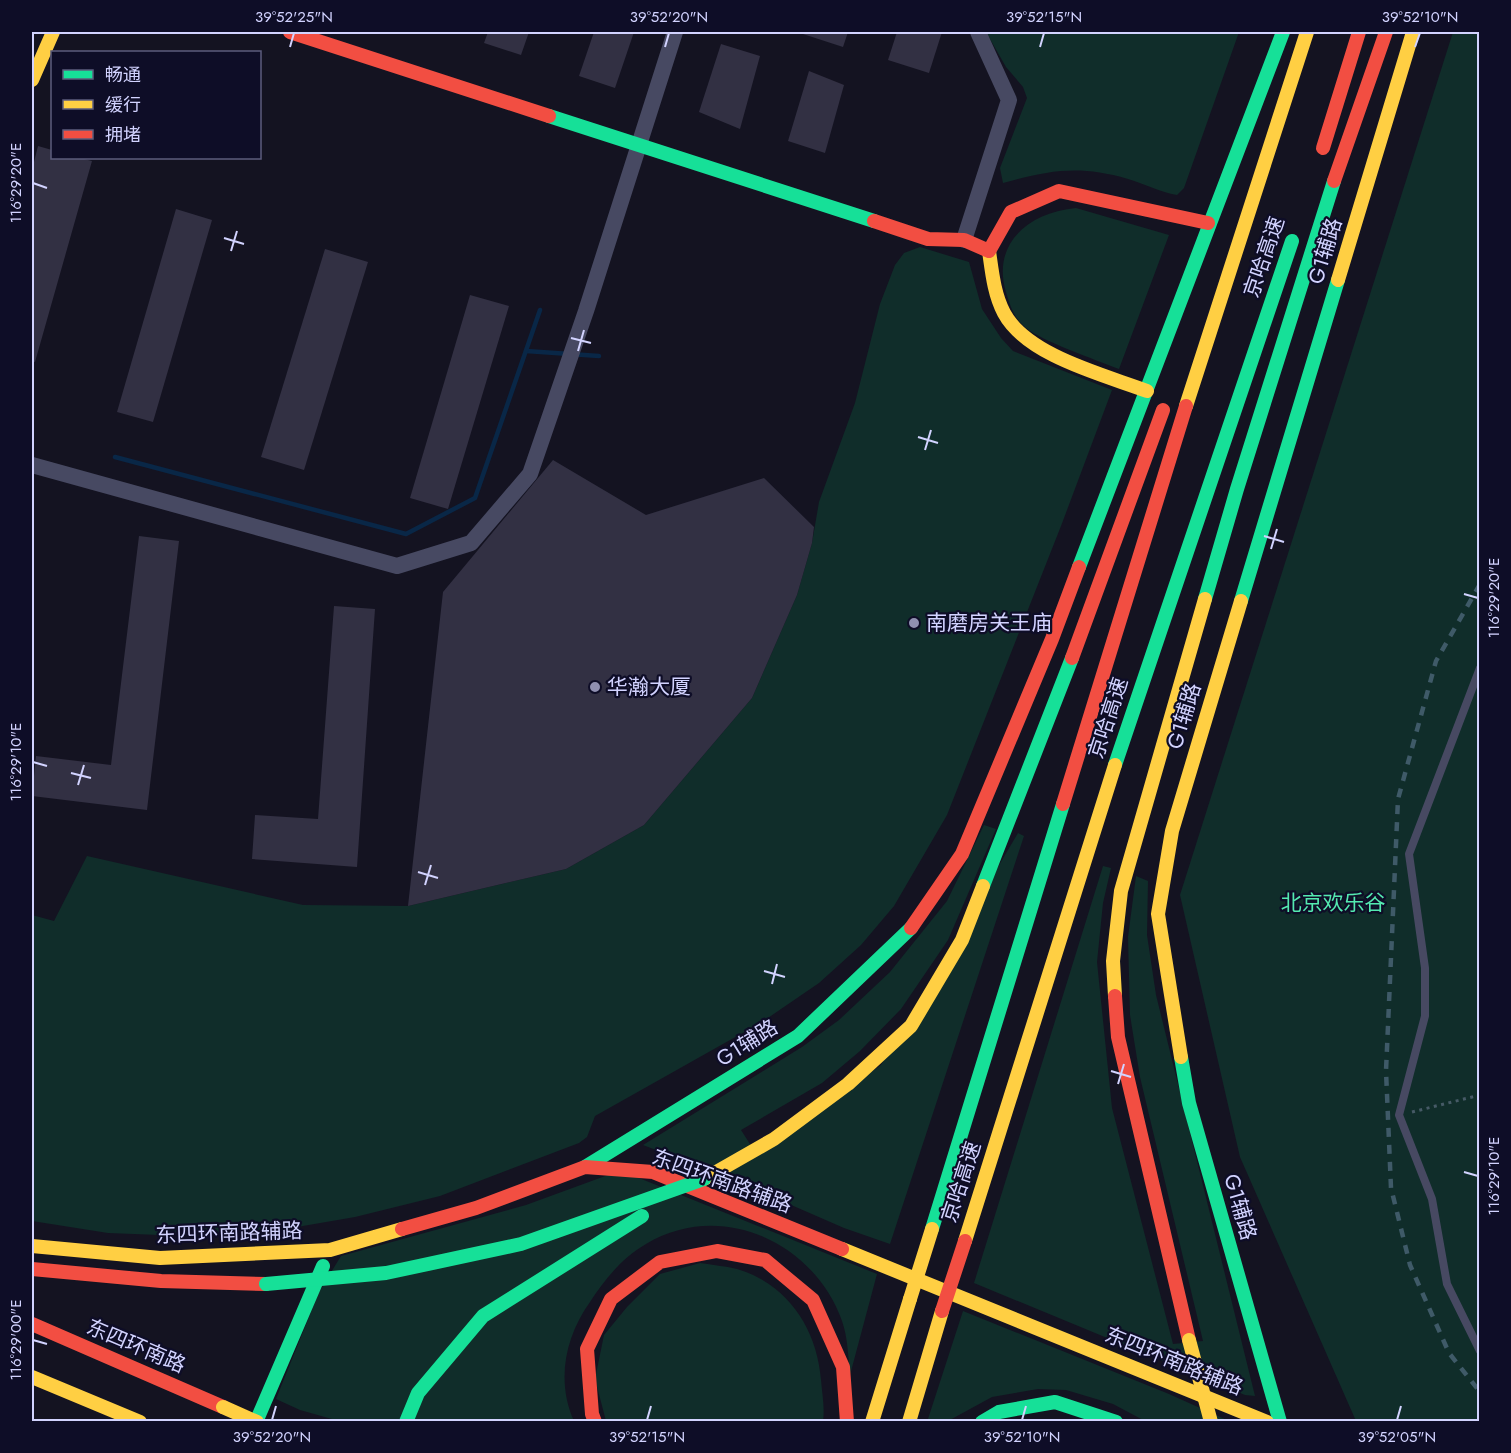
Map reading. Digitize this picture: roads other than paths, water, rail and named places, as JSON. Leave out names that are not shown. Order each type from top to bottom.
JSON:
[{"type":"main road","points":[[32,80],[53,32]]},
{"type":"main road","points":[[290,32],[928,239],[964,240],[989,251]]},
{"type":"main road","name":"G1辅路","points":[[585,1167],[798,1036],[905,936],[962,854],[1053,639],[1208,223],[1283,32]]},
{"type":"main road","name":"京哈高速","points":[[872,1422],[1224,282],[1307,32]]},
{"type":"main road","points":[[1318,163],[1359,32]]},
{"type":"main road","points":[[1211,1422],[1189,1340],[1118,1037],[1113,960],[1121,891],[1237,489],[1317,231],[1386,32]]},
{"type":"main road","name":"G1辅路","points":[[1280,1422],[1189,1103],[1158,915],[1172,831],[1413,32]]},
{"type":"main road","points":[[1317,231],[1328,131],[1373,64]]},
{"type":"main road","points":[[1147,391],[1029,341],[1009,322],[995,291],[989,251],[1011,212],[1059,191],[1208,223]]},
{"type":"main road","name":"京哈高速","points":[[909,1422],[942,1311],[1141,684],[1297,226]]},
{"type":"main road","points":[[1190,350],[1224,282]]},
{"type":"main road","points":[[406,1422],[418,1393],[483,1316],[580,1252],[774,1138],[848,1084],[911,1026],[962,940],[1096,596],[1167,401]]},
{"type":"main road","name":"东四环南路辅路","points":[[32,1246],[160,1258],[330,1250],[476,1208],[585,1167],[653,1172],[1267,1422]]},
{"type":"main road","points":[[32,1269],[161,1281],[266,1284],[386,1273],[521,1244],[704,1179]]},
{"type":"main road","points":[[256,1422],[330,1250]]},
{"type":"main road","points":[[596,1422],[592,1414],[587,1349],[612,1299],[660,1262],[717,1251],[765,1260],[813,1300],[843,1366],[847,1422]]},
{"type":"main road","name":"东四环南路","points":[[32,1324],[256,1422]]},
{"type":"main road","points":[[33,1377],[68,1407]]},
{"type":"main road","points":[[33,1377],[140,1422]]},
{"type":"main road","points":[[981,1422],[999,1412],[1054,1402],[1116,1422]]},
{"type":"street","points":[[32,465],[397,566],[471,543],[530,474],[675,32]]},
{"type":"street","points":[[964,240],[1009,100],[978,32]]},
{"type":"lane","points":[[1479,668],[1409,855],[1425,968],[1425,1016],[1399,1115],[1432,1199],[1447,1284],[1479,1351]]},
{"type":"waterway","points":[[115,457],[406,534],[475,498],[540,310]]},
{"type":"waterway","points":[[526,351],[599,356]]},
{"type":"railway","points":[[1480,584],[1436,661],[1398,799],[1386,1071],[1391,1188],[1410,1265],[1449,1353],[1480,1392]]},
{"type":"place","name":"南磨房关王庙","points":[[914,623]]},
{"type":"place","name":"华瀚大厦","points":[[595,687]]},
{"type":"park label","name":"北京欢乐谷","points":[[1333,903]]}]
